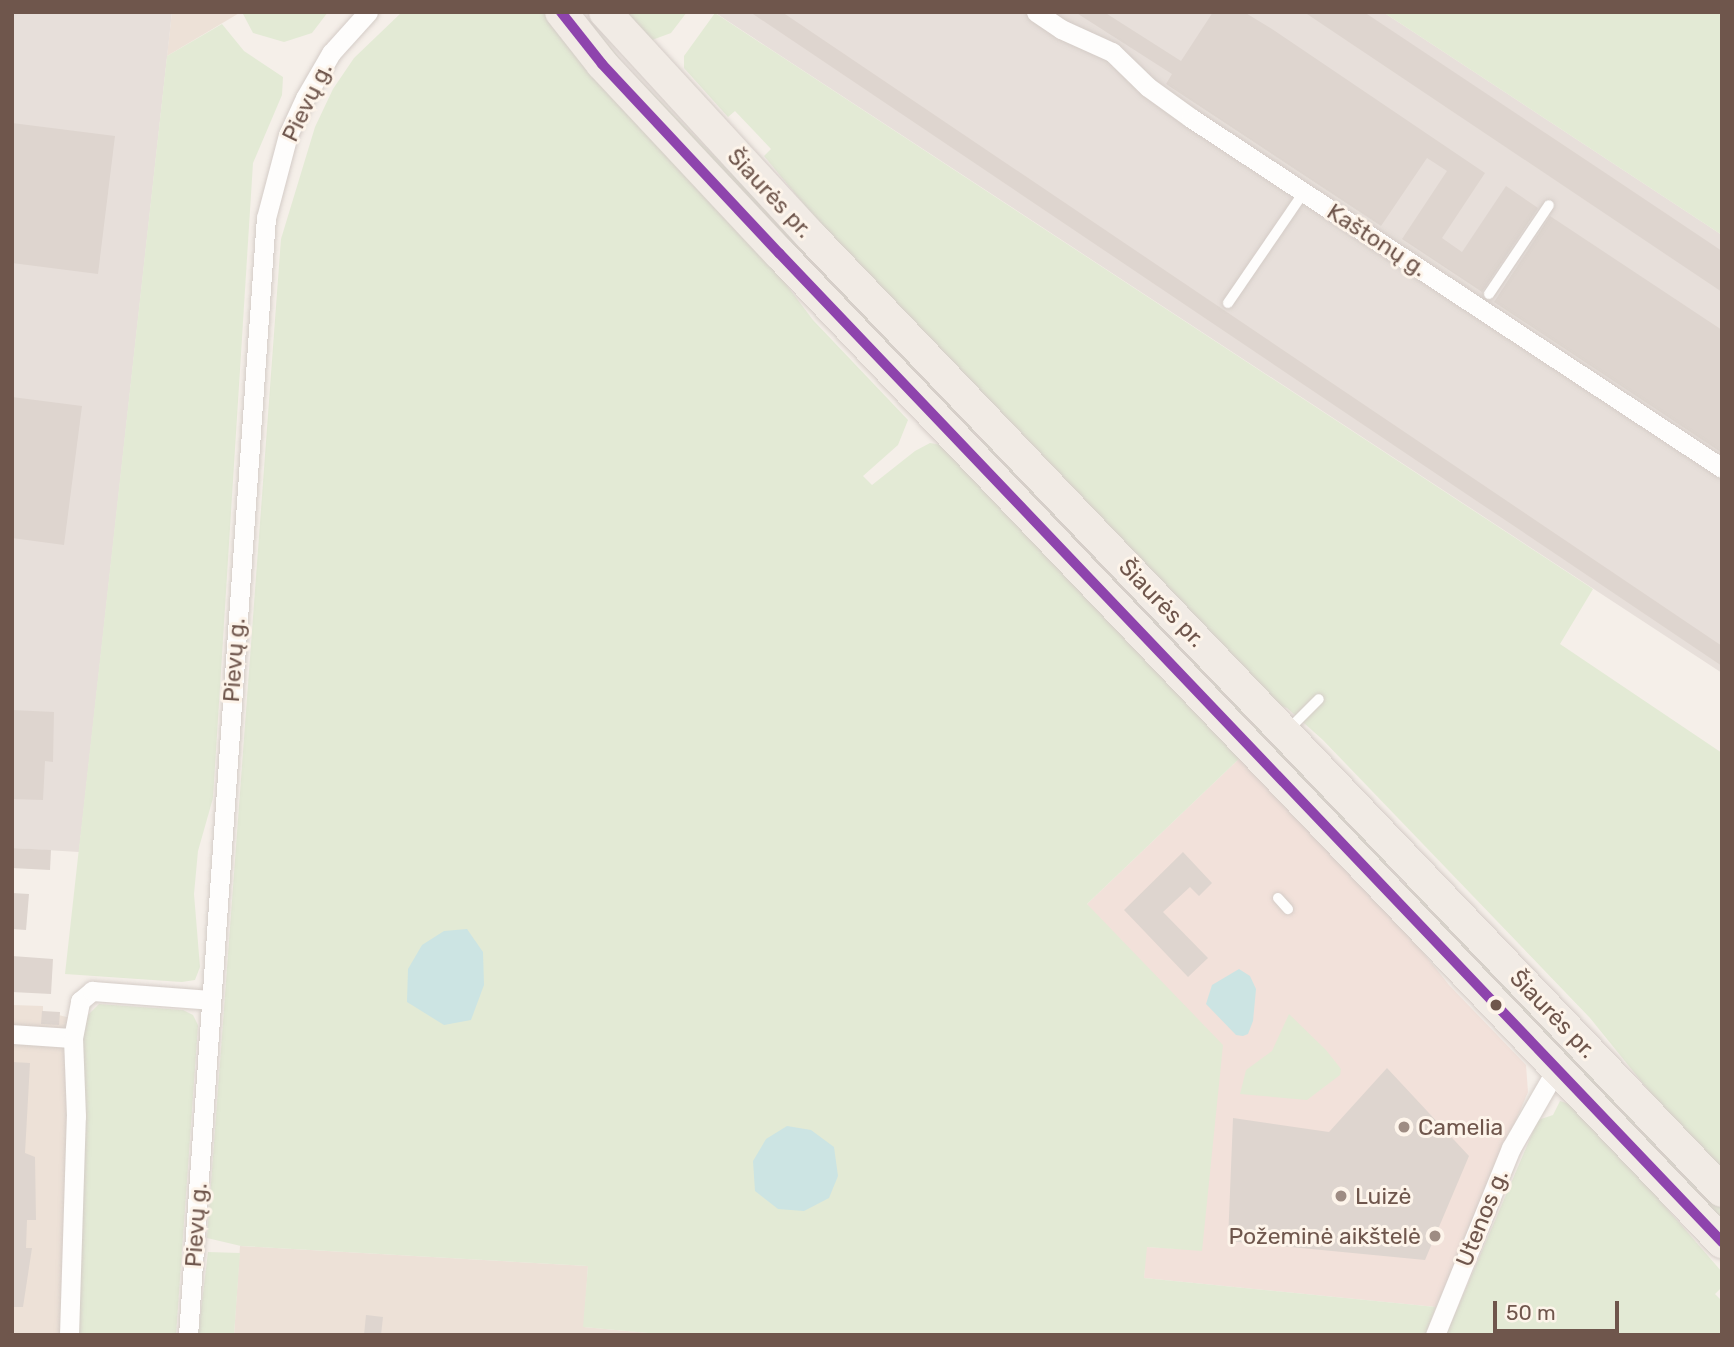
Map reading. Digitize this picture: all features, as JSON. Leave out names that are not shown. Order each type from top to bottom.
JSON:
[{"type":"main road","name":"Šiaurės pr.","points":[[561,12],[602,64],[779,253],[1722,1242]]},
{"type":"main road","name":"Šiaurės pr.","points":[[605,12],[739,161],[1722,1191]]},
{"type":"main road","points":[[1394,898],[1398,876],[1419,873]]},
{"type":"street","name":"Pievų g.","points":[[188,1335],[266,218],[288,135],[305,98],[331,53],[368,12]]},
{"type":"street","name":"Kaštonų g.","points":[[1036,12],[1112,52],[1148,88],[1722,468]]},
{"type":"street","points":[[69,1335],[76,1116],[73,1038],[80,1001],[92,991],[211,1000]]},
{"type":"street","points":[[12,1034],[73,1038]]},
{"type":"street","name":"Utenos g.","points":[[1435,1335],[1511,1148],[1558,1068]]},
{"type":"lane","points":[[1228,303],[1304,192]]},
{"type":"lane","points":[[1489,294],[1549,205]]},
{"type":"lane","points":[[1286,732],[1319,699]]},
{"type":"lane","points":[[1278,898],[1288,909]]},
{"type":"shaded area","points":[[12,12],[172,12],[79,852],[12,848]]},
{"type":"shaded area","points":[[172,12],[241,12],[167,56]]},
{"type":"shaded area","points":[[714,12],[1383,12],[1722,235],[1722,673]]},
{"type":"shaded area","points":[[1242,756],[1395,917],[1449,985],[1526,1065],[1528,1092],[1436,1307],[1144,1278],[1146,1247],[1202,1250],[1087,904]]},
{"type":"shaded area","points":[[12,1005],[43,1006],[43,1011],[82,1021],[76,1335],[12,1335]]},
{"type":"shaded area","points":[[240,1246],[588,1266],[584,1327],[670,1335],[234,1335]]},
{"type":"green space","points":[[242,12],[328,12],[312,33],[284,42],[253,33]]},
{"type":"green space","points":[[402,12],[548,12],[767,259],[813,320],[908,420],[898,445],[863,476],[872,485],[915,451],[930,443],[942,445],[1242,756],[1087,904],[1223,1045],[1202,1251],[1147,1247],[1144,1278],[1436,1307],[1425,1335],[670,1335],[583,1327],[588,1266],[241,1246],[207,1238],[281,239],[315,127],[333,89],[354,58]]},
{"type":"green space","points":[[576,12],[582,12],[625,65],[978,426],[969,435],[629,78]]},
{"type":"green space","points":[[622,12],[687,12],[671,33],[652,40]]},
{"type":"green space","points":[[1383,12],[1722,12],[1722,235]]},
{"type":"green space","points":[[715,13],[1593,589],[1560,644],[1722,753],[1722,1171],[1675,1123],[1590,1018],[1323,740],[1287,708],[1275,704],[831,237],[764,156],[771,149],[735,111],[728,117],[684,68],[684,56]]},
{"type":"green space","points":[[222,24],[244,51],[283,77],[282,95],[253,163],[213,798],[198,851],[194,894],[200,967],[195,980],[182,982],[65,974],[167,56]]},
{"type":"green space","points":[[987,434],[1394,859],[1383,869],[977,444]]},
{"type":"green space","points":[[1407,882],[1722,1205],[1722,1225],[1403,889]]},
{"type":"green space","points":[[99,1004],[183,1010],[193,1015],[198,1025],[176,1335],[76,1335],[82,1021]]},
{"type":"green space","points":[[1289,1014],[1326,1050],[1341,1069],[1340,1075],[1307,1100],[1240,1094],[1246,1070],[1272,1051]]},
{"type":"green space","points":[[1560,1101],[1579,1107],[1722,1272],[1722,1287],[1715,1294],[1722,1301],[1722,1335],[1446,1335],[1538,1120],[1553,1115]]},
{"type":"green space","points":[[208,1252],[240,1253],[234,1335],[198,1335]]},
{"type":"water","points":[[467,929],[483,952],[484,985],[471,1020],[444,1025],[407,1002],[408,969],[422,945],[444,931]]},
{"type":"water","points":[[1239,969],[1250,976],[1256,989],[1253,1021],[1248,1034],[1243,1036],[1236,1035],[1206,1004],[1212,985]]},
{"type":"water","points":[[787,1126],[811,1130],[834,1147],[838,1176],[829,1198],[804,1211],[778,1209],[755,1191],[753,1161],[766,1139]]},
{"type":"building","points":[[750,12],[782,12],[1722,646],[1722,666]]},
{"type":"building","points":[[1075,12],[1104,12],[1181,61],[1213,12],[1244,12],[1272,29],[1485,173],[1442,238],[1462,252],[1506,186],[1538,208],[1482,292],[1402,239],[1447,171],[1427,158],[1381,226],[1166,84],[1172,74]]},
{"type":"building","points":[[1304,12],[1364,12],[1722,251],[1722,292]]},
{"type":"building","points":[[12,123],[115,136],[98,274],[12,263]]},
{"type":"building","points":[[1550,216],[1722,330],[1722,453],[1494,302]]},
{"type":"building","points":[[12,397],[82,406],[64,545],[12,538]]},
{"type":"building","points":[[12,710],[54,712],[53,762],[45,761],[43,800],[12,799]]},
{"type":"building","points":[[12,848],[51,850],[50,870],[12,868]]},
{"type":"building","points":[[1183,852],[1212,883],[1199,896],[1190,887],[1163,912],[1208,958],[1188,977],[1124,910]]},
{"type":"building","points":[[12,893],[29,894],[26,930],[12,929]]},
{"type":"building","points":[[12,956],[53,959],[51,994],[12,992]]},
{"type":"building","points":[[42,1011],[60,1012],[59,1025],[41,1024]]},
{"type":"building","points":[[12,1062],[30,1063],[25,1153],[35,1157],[36,1220],[27,1220],[26,1248],[32,1248],[23,1307],[12,1307]]},
{"type":"building","name":"Luizė","points":[[1387,1068],[1469,1156],[1425,1260],[1228,1241],[1233,1118],[1329,1132]]},
{"type":"building","points":[[366,1315],[383,1317],[381,1335],[364,1335]]},
{"type":"transit line","points":[[561,12],[602,64],[779,253],[1722,1242]]},
{"type":"place","name":"Camelia","points":[[1404,1127]]},
{"type":"place","name":"Luizė","points":[[1341,1196]]},
{"type":"place","name":"Požeminė aikštelė","points":[[1435,1236]]}]
